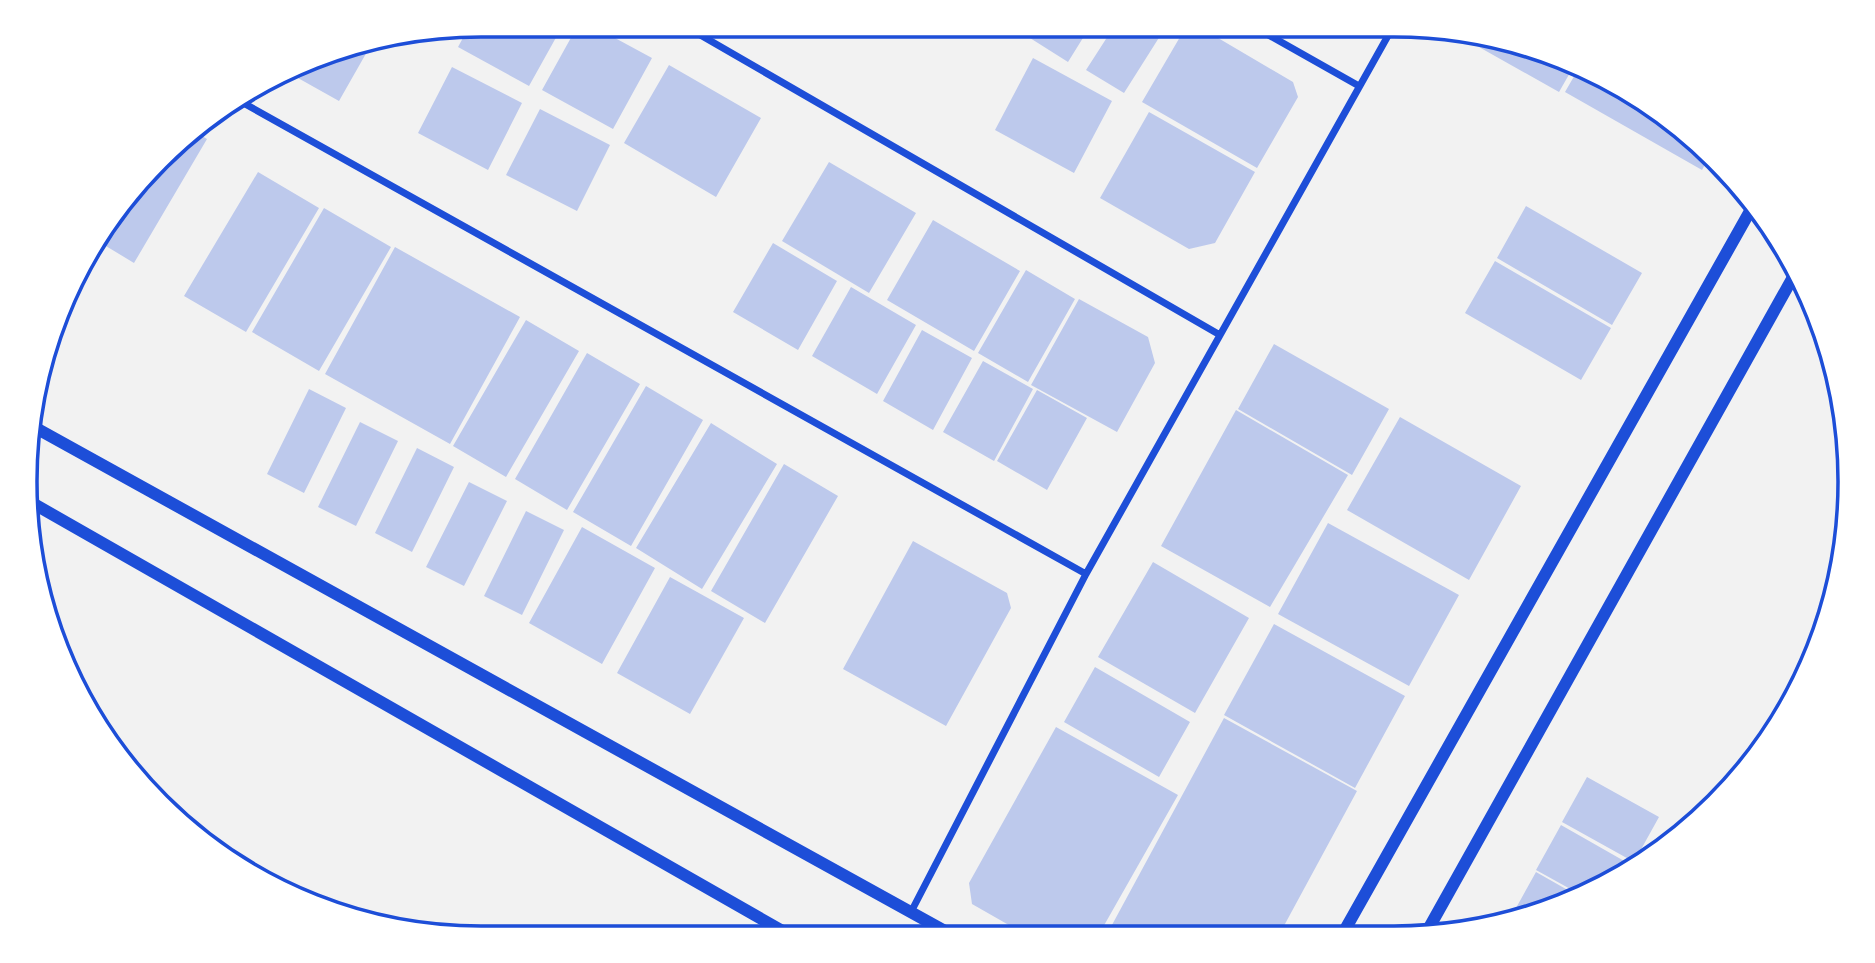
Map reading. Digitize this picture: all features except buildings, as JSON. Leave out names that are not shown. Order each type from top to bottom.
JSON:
[{"type":"street","points":[[704,37],[1220,335]]},
{"type":"street","points":[[1272,37],[1359,86]]},
{"type":"street","points":[[911,912],[1086,574],[1387,37]]},
{"type":"street","points":[[246,104],[1086,574]]},
{"type":"street","points":[[1347,926],[1748,214]]},
{"type":"street","points":[[1431,924],[1790,282]]},
{"type":"street","points":[[40,430],[936,926]]},
{"type":"street","points":[[38,506],[774,926]]}]
